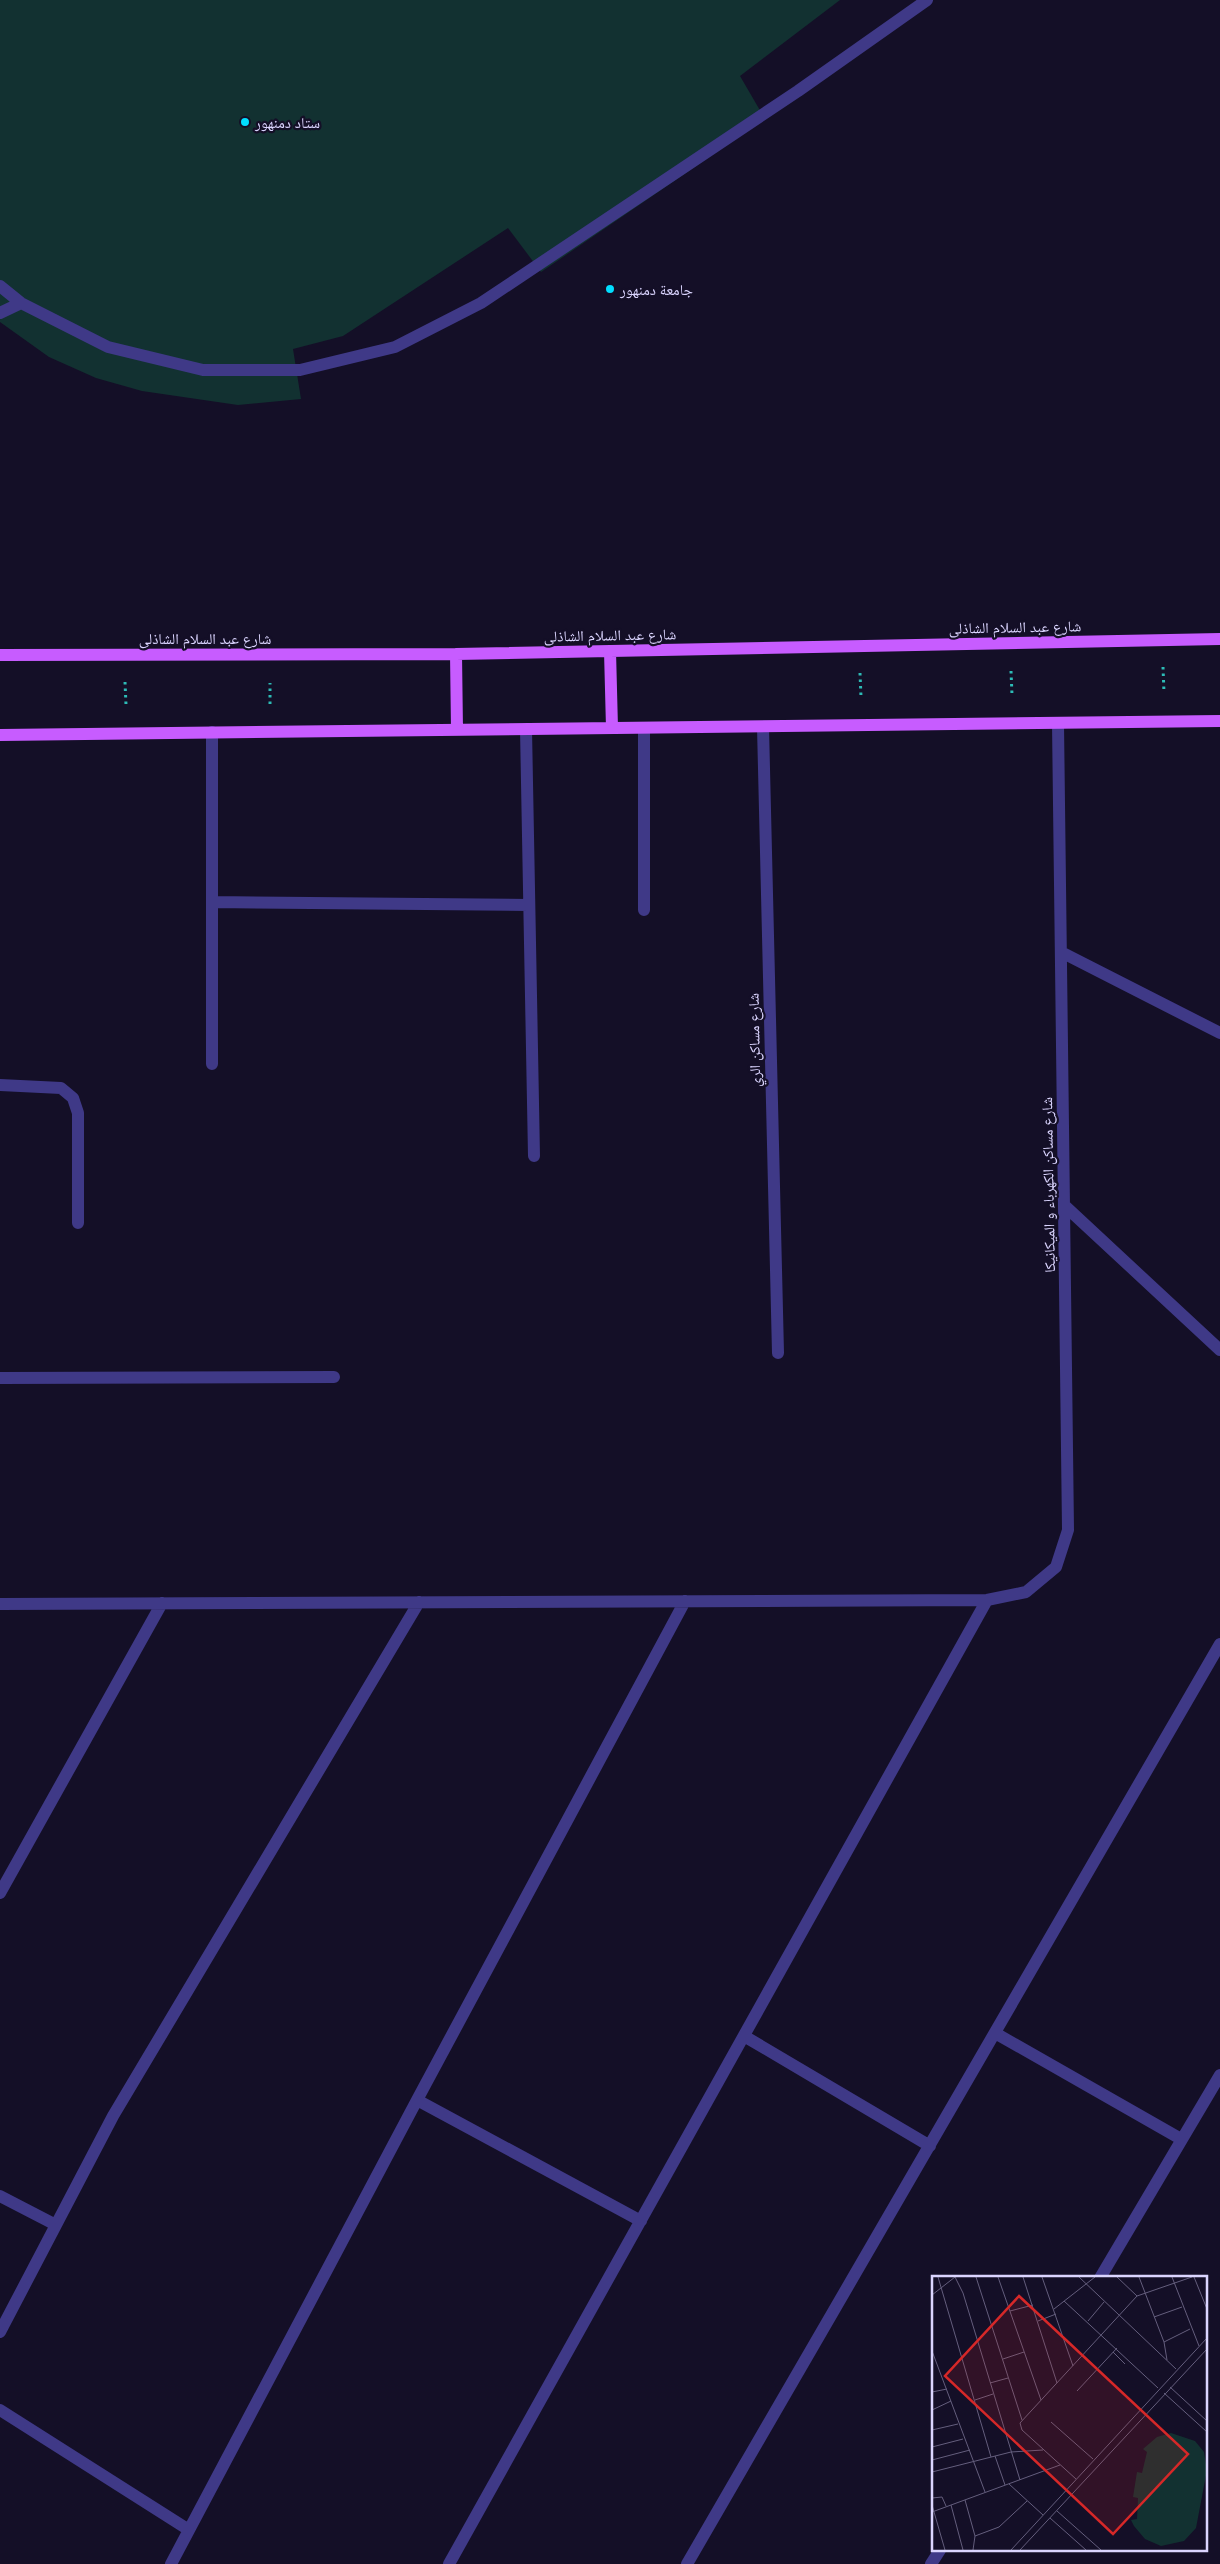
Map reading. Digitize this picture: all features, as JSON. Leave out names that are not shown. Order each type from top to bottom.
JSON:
[{"type":"main road","name":"شارع عبد السلام الشاذلى","points":[[0,655],[456,654],[1220,639]]},
{"type":"main road","points":[[610,651],[612,728]]},
{"type":"main road","points":[[456,654],[457,730]]},
{"type":"main road","points":[[0,735],[1220,721]]},
{"type":"street","points":[[0,286],[22,303],[108,347],[203,370],[300,370],[395,347],[481,304],[798,91],[928,0]]},
{"type":"street","points":[[0,313],[22,303]]},
{"type":"street","name":"شارع مساكن الكهرباء و الميكانيكا","points":[[0,1604],[987,1600],[1026,1592],[1056,1567],[1068,1530],[1058,723]]},
{"type":"street","name":"شارع مساكن الري","points":[[763,726],[778,1353]]},
{"type":"street","points":[[644,728],[644,910]]},
{"type":"street","points":[[526,729],[534,1156]]},
{"type":"street","points":[[212,732],[212,1064]]},
{"type":"street","points":[[212,902],[529,905]]},
{"type":"street","points":[[1061,952],[1220,1032]]},
{"type":"street","points":[[0,1085],[61,1088],[73,1098],[78,1113],[78,1223]]},
{"type":"street","points":[[1064,1206],[1220,1350]]},
{"type":"street","points":[[0,1378],[334,1377]]},
{"type":"street","points":[[449,2564],[987,1600]]},
{"type":"street","points":[[171,2564],[685,1601]]},
{"type":"street","points":[[0,2332],[113,2116],[419,1602]]},
{"type":"street","points":[[0,1893],[162,1603]]},
{"type":"street","points":[[688,2564],[1220,1644]]},
{"type":"street","points":[[995,2033],[1181,2139]]},
{"type":"street","points":[[744,2036],[930,2146]]},
{"type":"street","points":[[1101,2276],[1220,2075]]},
{"type":"street","points":[[417,2100],[641,2221]]},
{"type":"street","points":[[0,2196],[56,2225]]},
{"type":"street","points":[[0,2410],[189,2530]]},
{"type":"street","points":[[932,2564],[939,2552]]},
{"type":"path","points":[[1161,640],[1165,721]]},
{"type":"path","points":[[1010,643],[1014,724]]},
{"type":"path","points":[[859,646],[861,725]]},
{"type":"path","points":[[124,654],[127,734]]},
{"type":"path","points":[[270,732],[271,654]]},
{"type":"green space","points":[[0,0],[840,0],[740,76],[765,119],[541,272],[508,228],[343,336],[293,349],[301,399],[238,405],[142,391],[96,378],[49,357],[0,322]]},
{"type":"place","name":"ستاد دمنهور","points":[[245,122]]},
{"type":"place","name":"جامعة دمنهور","points":[[610,289]]}]
